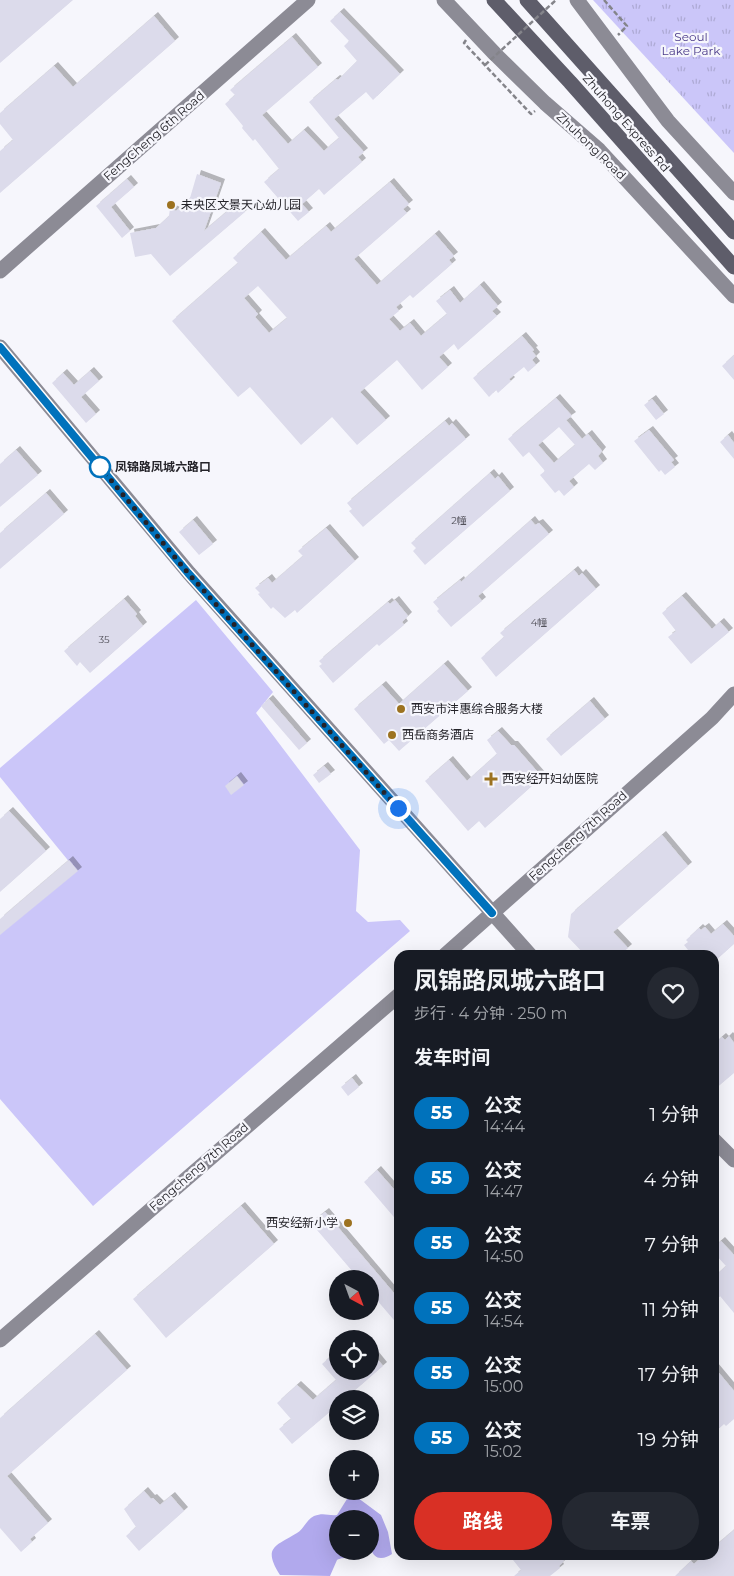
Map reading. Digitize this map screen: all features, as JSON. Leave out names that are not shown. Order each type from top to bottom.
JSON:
[{"type":"highway","points":[[480,0],[570,82]]},
{"type":"highway","name":"Zhuhong Express Rd","points":[[494,0],[570,82],[734,267]]},
{"type":"highway","name":"Zhuhong Express Rd","points":[[527,0],[734,232]]},
{"type":"highway","points":[[538,0],[587,66]]},
{"type":"street","name":"FengCheng 6th Road","points":[[0,271],[308,0]]},
{"type":"street","name":"Zhuhong Road","points":[[444,0],[494,54],[545,103],[599,150],[734,296]]},
{"type":"street","points":[[577,0],[668,121],[734,193]]},
{"type":"street","points":[[0,347],[188,573],[525,950]]},
{"type":"street","name":"Fengcheng 7th Road","points":[[712,718],[734,694]]},
{"type":"street","name":"Fengcheng 7th Road","points":[[450,950],[712,718],[734,702]]},
{"type":"street","name":"Fengcheng 7th Road","points":[[0,1340],[394,999]]},
{"type":"street","points":[[719,1145],[734,1160]]},
{"type":"path","points":[[485,65],[556,0]]},
{"type":"path","points":[[604,0],[627,26]]},
{"type":"path","points":[[464,43],[531,114]]},
{"type":"green space","name":"Seoul Lake Park","points":[[593,0],[734,0],[734,153]]},
{"type":"green space","points":[[196,600],[273,692],[256,713],[360,850],[356,911],[368,922],[400,920],[410,931],[93,1206],[0,1099],[0,926],[71,864],[0,777],[0,768]]},
{"type":"shaded area","points":[[346,1500],[361,1500],[374,1510],[340,1510]]},
{"type":"shaded area","points":[[329,1514],[329,1560],[337,1560],[330,1576],[280,1575],[272,1558],[274,1548],[299,1531],[314,1516]]},
{"type":"shaded area","points":[[379,1514],[388,1532],[392,1554],[379,1558]]},
{"type":"building","points":[[0,0],[73,0],[0,63]]},
{"type":"building","points":[[340,12],[400,74],[373,100],[366,92],[334,119],[364,152],[358,157],[362,162],[324,195],[319,189],[302,204],[309,212],[298,221],[264,182],[279,169],[255,139],[253,141],[242,128],[243,126],[225,104],[235,95],[230,90],[292,37],[318,67],[262,115],[288,144],[304,130],[324,151],[339,138],[309,102],[336,79],[338,80],[357,61],[344,46],[349,41],[330,21]]},
{"type":"building","points":[[154,16],[175,41],[0,193],[0,151],[13,140],[0,124],[0,113],[54,66],[73,87]]},
{"type":"building","points":[[197,174],[221,183],[204,231],[237,203],[245,212],[170,276],[151,254],[135,257],[130,233],[156,228],[169,216],[170,208],[176,211],[190,198]]},
{"type":"building","points":[[127,179],[134,187],[111,207],[130,231],[122,238],[96,206]]},
{"type":"building","points":[[390,182],[409,204],[403,209],[407,213],[354,259],[377,285],[435,234],[454,256],[449,260],[452,264],[413,298],[410,295],[396,307],[399,311],[389,319],[400,331],[410,323],[421,336],[447,314],[436,301],[450,290],[460,303],[480,285],[498,306],[492,311],[497,316],[458,350],[454,344],[439,357],[448,367],[422,390],[397,360],[360,392],[386,420],[357,445],[332,417],[301,445],[250,387],[238,397],[172,321],[238,263],[233,258],[261,232],[286,260],[326,226],[331,232]],"holes":[[[258,286],[287,318],[269,333],[255,317],[258,314],[244,298]]]},
{"type":"building","points":[[522,336],[534,350],[532,351],[536,356],[532,360],[536,365],[528,372],[524,367],[509,379],[511,381],[498,393],[496,390],[489,397],[473,378]]},
{"type":"building","points":[[734,355],[734,380],[722,366]]},
{"type":"building","points":[[90,371],[99,381],[81,397],[96,414],[86,423],[52,383],[63,373],[74,385]]},
{"type":"building","points":[[556,398],[572,416],[566,420],[582,439],[588,434],[602,451],[598,456],[603,463],[595,470],[589,464],[569,481],[574,487],[564,496],[559,490],[555,493],[540,475],[545,471],[529,452],[523,457],[508,439]],"holes":[[[559,427],[575,445],[554,463],[538,445]]]},
{"type":"building","points":[[652,399],[664,414],[656,420],[644,405]]},
{"type":"building","points":[[445,421],[449,426],[452,423],[466,439],[363,527],[349,511],[352,509],[347,503]]},
{"type":"building","points":[[649,430],[674,460],[671,462],[675,467],[665,475],[661,470],[659,472],[634,441]]},
{"type":"building","points":[[728,435],[734,443],[734,459],[720,442]]},
{"type":"building","points":[[16,450],[38,475],[0,507],[0,464]]},
{"type":"building","points":[[490,473],[495,479],[498,476],[510,491],[425,565],[413,551],[416,548],[411,543]]},
{"type":"building","points":[[46,493],[64,514],[0,569],[0,533]]},
{"type":"building","points":[[193,520],[213,544],[199,555],[179,532]]},
{"type":"building","points":[[531,520],[535,525],[539,523],[549,534],[478,596],[482,601],[451,627],[437,611],[439,609],[433,602],[460,580],[461,582]]},
{"type":"building","points":[[326,528],[355,561],[297,613],[295,610],[285,618],[273,607],[271,609],[255,588],[268,578],[272,583],[303,556],[298,551]]},
{"type":"building","points":[[574,570],[579,576],[582,573],[596,589],[496,677],[481,658],[504,637],[500,633]]},
{"type":"building","points":[[682,596],[712,629],[720,622],[729,632],[691,664],[668,637],[676,631],[662,613]]},
{"type":"building","points":[[124,599],[137,614],[135,616],[143,626],[90,673],[80,662],[77,666],[64,651]]},
{"type":"building","points":[[395,600],[408,616],[402,622],[404,625],[379,646],[377,644],[333,683],[319,666],[322,664],[319,661],[388,602],[390,604]]},
{"type":"building","name":"西安市沣惠综合服务大楼","points":[[444,664],[468,691],[399,751],[389,740],[384,744],[354,709],[382,685],[399,704]]},
{"type":"building","points":[[269,699],[307,743],[299,750],[261,706]]},
{"type":"building","points":[[590,701],[605,719],[561,756],[546,739]]},
{"type":"building","points":[[498,731],[511,745],[514,745],[542,777],[485,828],[479,821],[468,831],[425,781],[449,760],[467,781],[497,754],[487,740]]},
{"type":"building","points":[[324,766],[331,774],[319,783],[313,775]]},
{"type":"building","points":[[237,776],[244,785],[231,795],[225,786]]},
{"type":"building","points":[[9,811],[46,851],[0,892],[0,819]]},
{"type":"building","points":[[662,835],[688,866],[613,932],[628,948],[626,950],[580,950],[568,937],[571,914]]},
{"type":"building","points":[[69,860],[78,871],[0,935],[0,919]]},
{"type":"building","points":[[723,924],[734,936],[734,944],[719,958],[719,950],[688,950],[684,945],[688,942],[686,940],[699,928],[701,930],[705,927],[711,934]]},
{"type":"building","points":[[729,1036],[734,1043],[734,1073],[719,1086],[719,1040],[722,1037],[725,1040]]},
{"type":"building","points":[[352,1078],[359,1087],[348,1096],[341,1087]]},
{"type":"building","points":[[377,1170],[394,1189],[394,1217],[364,1182]]},
{"type":"building","points":[[241,1206],[274,1244],[166,1338],[133,1299]]},
{"type":"building","points":[[325,1212],[374,1270],[351,1270],[311,1223]]},
{"type":"building","points":[[721,1241],[734,1255],[734,1313],[719,1297],[719,1272],[726,1266],[719,1258],[719,1243]]},
{"type":"building","points":[[379,1275],[394,1293],[394,1320],[379,1303]]},
{"type":"building","points":[[95,1334],[127,1370],[7,1476],[48,1523],[30,1539],[32,1542],[21,1552],[0,1528],[0,1418]]},
{"type":"building","points":[[329,1358],[329,1372],[322,1364]]},
{"type":"building","points":[[379,1361],[383,1366],[379,1369]]},
{"type":"building","points":[[719,1373],[734,1391],[734,1419],[726,1426],[724,1424],[719,1428]]},
{"type":"building","points":[[336,1380],[367,1380],[355,1390],[329,1390],[329,1413],[292,1444],[279,1429],[291,1419],[277,1403],[297,1385],[313,1400]]},
{"type":"building","points":[[144,1491],[160,1505],[171,1496],[184,1511],[139,1551],[126,1536],[136,1527],[124,1509]]},
{"type":"building","points":[[734,1530],[734,1576],[675,1576],[691,1561],[694,1564],[698,1560],[719,1560],[719,1543]]},
{"type":"building","points":[[513,1560],[564,1561],[559,1566],[560,1568],[550,1576],[514,1576],[521,1570]]},
{"type":"bus line","name":"55","points":[[0,347],[188,573],[492,913]]},
{"type":"place","name":"未央区文景天心幼儿园","points":[[171,205]]},
{"type":"place","name":"凤锦路凤城六路口","points":[[100,467]]},
{"type":"place","name":"西安市沣惠综合服务大楼","points":[[401,709]]},
{"type":"place","name":"西岳商务酒店","points":[[392,735]]},
{"type":"place","name":"西安经开妇幼医院","points":[[491,779]]},
{"type":"place","name":"西安经新小学","points":[[348,1223]]},
{"type":"route","points":[[100,467],[188,573],[398,808]]}]
